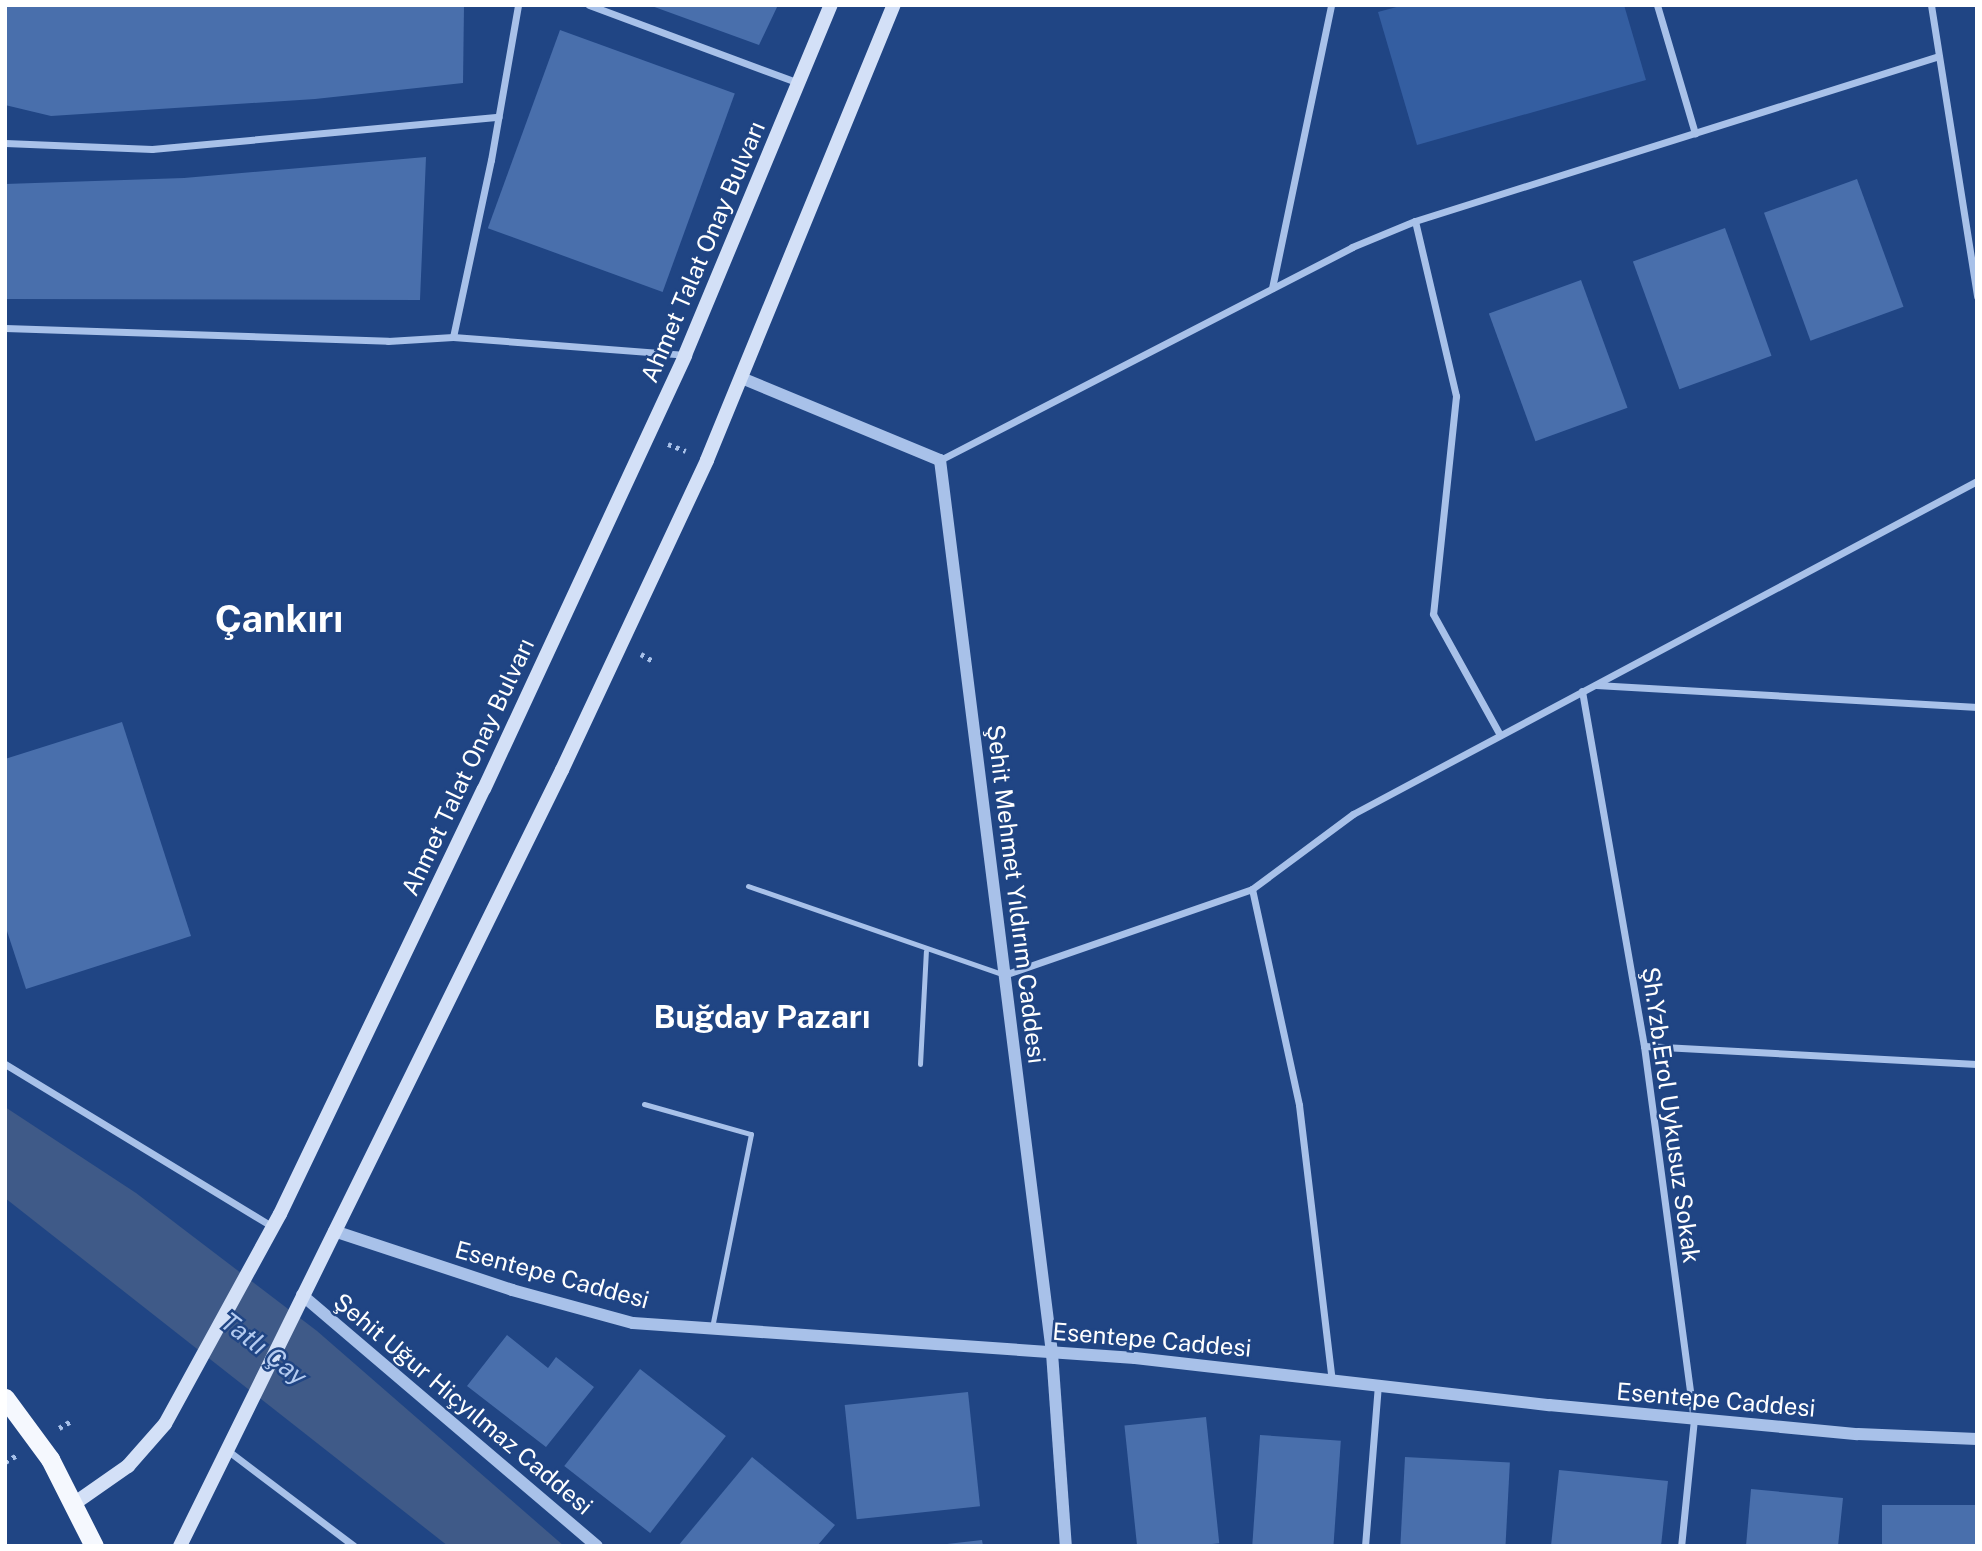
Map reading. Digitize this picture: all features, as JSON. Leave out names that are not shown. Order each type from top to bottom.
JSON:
[{"type":"highway","points":[[5,1398],[75,1503],[94,1546]]},
{"type":"main road","name":"Ahmet Talat Onay Bulvarı","points":[[75,1503],[128,1466],[146,1447],[195,1372],[273,1227],[685,355],[831,5]]},
{"type":"main road","points":[[180,1546],[562,770],[707,460],[744,379],[894,5]]},
{"type":"street","points":[[453,337],[499,117],[518,5]]},
{"type":"street","points":[[589,5],[799,83]]},
{"type":"street","points":[[1272,288],[1331,5]]},
{"type":"street","points":[[1657,5],[1695,133]]},
{"type":"street","points":[[1931,5],[1977,296]]},
{"type":"street","points":[[744,379],[940,460],[1272,288],[1415,222],[1939,56]]},
{"type":"street","points":[[5,143],[152,149],[499,117]]},
{"type":"street","points":[[1415,222],[1456,396],[1433,614],[1500,735]]},
{"type":"street","points":[[5,328],[388,341],[453,337],[685,355]]},
{"type":"street","name":"Şehit Mehmet Yıldırım Caddesi","points":[[940,460],[1052,1353],[1066,1546]]},
{"type":"street","points":[[1004,975],[1252,889],[1353,814],[1977,481]]},
{"type":"street","points":[[1595,685],[1977,707]]},
{"type":"street","name":"Şh.Yzb.Erol Uykusuz Sokak","points":[[1582,691],[1644,1046],[1694,1419],[1681,1546]]},
{"type":"street","points":[[1252,889],[1298,1105],[1332,1380]]},
{"type":"street","points":[[1644,1046],[1977,1064]]},
{"type":"street","points":[[5,1063],[273,1227]]},
{"type":"street","name":"Esentepe Caddesi","points":[[334,1231],[579,1310],[633,1323],[1052,1353],[1694,1419],[1977,1439]]},
{"type":"street","name":"Şehit Uğur Hiçyılmaz Caddesi","points":[[300,1299],[597,1546]]},
{"type":"street","points":[[1365,1546],[1378,1385]]},
{"type":"street","points":[[227,1450],[354,1546]]},
{"type":"lane","points":[[748,886],[926,951],[1004,975]]},
{"type":"lane","points":[[920,1064],[926,951]]},
{"type":"lane","points":[[644,1104],[751,1134],[712,1330]]},
{"type":"path","points":[[648,435],[707,460]]},
{"type":"shaded area","points":[[1404,5],[1624,5],[1646,80],[1417,145],[1378,12]]},
{"type":"water","name":"Tatlı Çay","points":[[5,1107],[136,1193],[317,1331],[564,1546],[448,1546],[5,1198]]},
{"type":"building","points":[[5,5],[464,5],[463,83],[315,99],[51,116],[5,105]]},
{"type":"building","points":[[649,5],[778,5],[759,45]]},
{"type":"building","points":[[560,30],[735,94],[663,292],[488,228]]},
{"type":"building","points":[[426,157],[420,300],[5,299],[5,184],[184,178]]},
{"type":"building","points":[[1857,179],[1904,307],[1810,341],[1764,213]]},
{"type":"building","points":[[1725,228],[1772,356],[1679,389],[1633,262]]},
{"type":"building","points":[[1581,280],[1628,408],[1535,441],[1489,314]]},
{"type":"building","points":[[122,722],[191,936],[26,989],[5,925],[5,759]]},
{"type":"building","points":[[507,1335],[548,1368],[556,1357],[594,1387],[546,1447],[467,1386]]},
{"type":"building","points":[[640,1369],[726,1436],[650,1533],[564,1466]]},
{"type":"building","points":[[968,1392],[980,1506],[857,1519],[845,1405]]},
{"type":"building","points":[[1206,1417],[1219,1543],[1137,1546],[1124,1426]]},
{"type":"building","points":[[1260,1435],[1341,1441],[1333,1546],[1252,1546]]},
{"type":"building","points":[[752,1457],[835,1525],[817,1546],[678,1546]]},
{"type":"building","points":[[1405,1457],[1510,1462],[1505,1546],[1400,1546]]},
{"type":"building","points":[[1559,1470],[1668,1481],[1661,1546],[1551,1546]]},
{"type":"building","points":[[1751,1489],[1843,1498],[1838,1546],[1746,1546]]},
{"type":"building","points":[[1882,1505],[1977,1505],[1977,1546],[1882,1546]]},
{"type":"building","points":[[982,1540],[983,1546],[947,1546],[947,1544]]},
{"type":"district","name":"Çankırı","points":[[279,619]]},
{"type":"district","name":"Buğday Pazarı","points":[[762,1017]]}]
